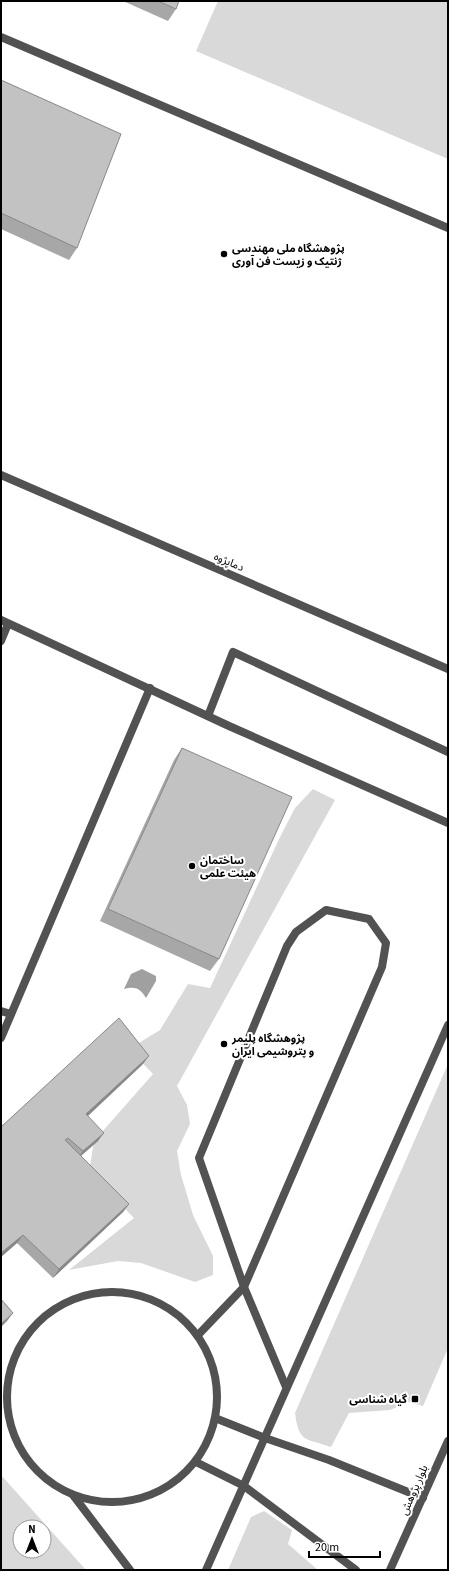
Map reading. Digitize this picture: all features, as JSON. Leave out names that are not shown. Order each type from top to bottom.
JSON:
[{"type":"street","points":[[1,37],[448,228]]},
{"type":"street","name":"دماپژوه","points":[[1,475],[448,669]]},
{"type":"street","points":[[1,641],[5,622],[208,716],[448,823]]},
{"type":"street","points":[[208,716],[233,652],[448,752]]},
{"type":"street","points":[[1,1038],[150,688]]},
{"type":"street","points":[[198,1334],[244,1287],[382,967],[386,943],[369,919],[326,910],[296,932],[287,946],[199,1158],[244,1287],[286,1387]]},
{"type":"street","points":[[1,1011],[11,1014]]},
{"type":"street","points":[[206,1570],[286,1387],[448,1026]]},
{"type":"street","points":[[105,1292],[140,1295],[172,1310],[198,1334],[213,1365],[218,1398],[215,1418],[212,1432],[196,1462],[171,1484],[140,1499],[106,1502],[73,1495],[43,1477],[20,1449],[8,1416],[8,1381],[19,1348],[39,1322],[70,1300],[105,1292]]},
{"type":"street","points":[[215,1418],[265,1438],[329,1460],[423,1498]]},
{"type":"street","name":"بلوار پژوهش","points":[[390,1570],[448,1441]]},
{"type":"street","points":[[196,1462],[244,1486],[356,1570]]},
{"type":"street","points":[[73,1495],[130,1570]]},
{"type":"shaded area","points":[[218,1],[448,1],[448,159],[196,51]]},
{"type":"shaded area","points":[[313,789],[335,800],[177,1086],[187,1105],[190,1124],[177,1151],[181,1175],[193,1215],[213,1256],[213,1275],[195,1282],[141,1263],[118,1261],[69,1270],[134,1218],[89,1172],[94,1141],[153,1074],[129,1049],[160,1030],[188,984],[210,988],[295,808]]},
{"type":"shaded area","points":[[142,969],[156,976],[156,981],[146,998],[142,992],[137,989],[124,989],[131,974]]},
{"type":"shaded area","points":[[448,1064],[448,1348],[423,1406],[409,1402],[390,1410],[349,1413],[331,1447],[309,1440],[301,1435],[295,1413]]},
{"type":"shaded area","points":[[1,1475],[40,1519],[12,1519],[12,1559],[52,1559],[52,1532],[86,1570],[1,1570]]},
{"type":"shaded area","points":[[264,1511],[292,1530],[288,1544],[318,1570],[228,1570],[251,1517]]},
{"type":"building","points":[[158,1],[179,1],[176,9]]},
{"type":"building","points":[[1,80],[121,134],[77,248],[1,213]]},
{"type":"building","name":"ساختمان هیئت علمی","points":[[182,748],[292,797],[219,959],[108,909]]},
{"type":"building","points":[[119,1018],[149,1056],[86,1114],[104,1133],[83,1151],[68,1138],[65,1140],[129,1204],[59,1269],[23,1235],[1,1253],[1,1127]]},
{"type":"building","points":[[1,1299],[13,1313],[1,1324]]},
{"type":"place","name":"پژوهشگاه ملی مهندسی ژنتیک و زیست فن آوری","points":[[224,254]]},
{"type":"place","name":"ساختمان هیئت علمی","points":[[192,866]]},
{"type":"place","name":"پژوهشگاه پلیمر و پتروشیمی ایران","points":[[224,1044]]},
{"type":"place","name":"گیاه شناسی","points":[[415,1399]]}]
